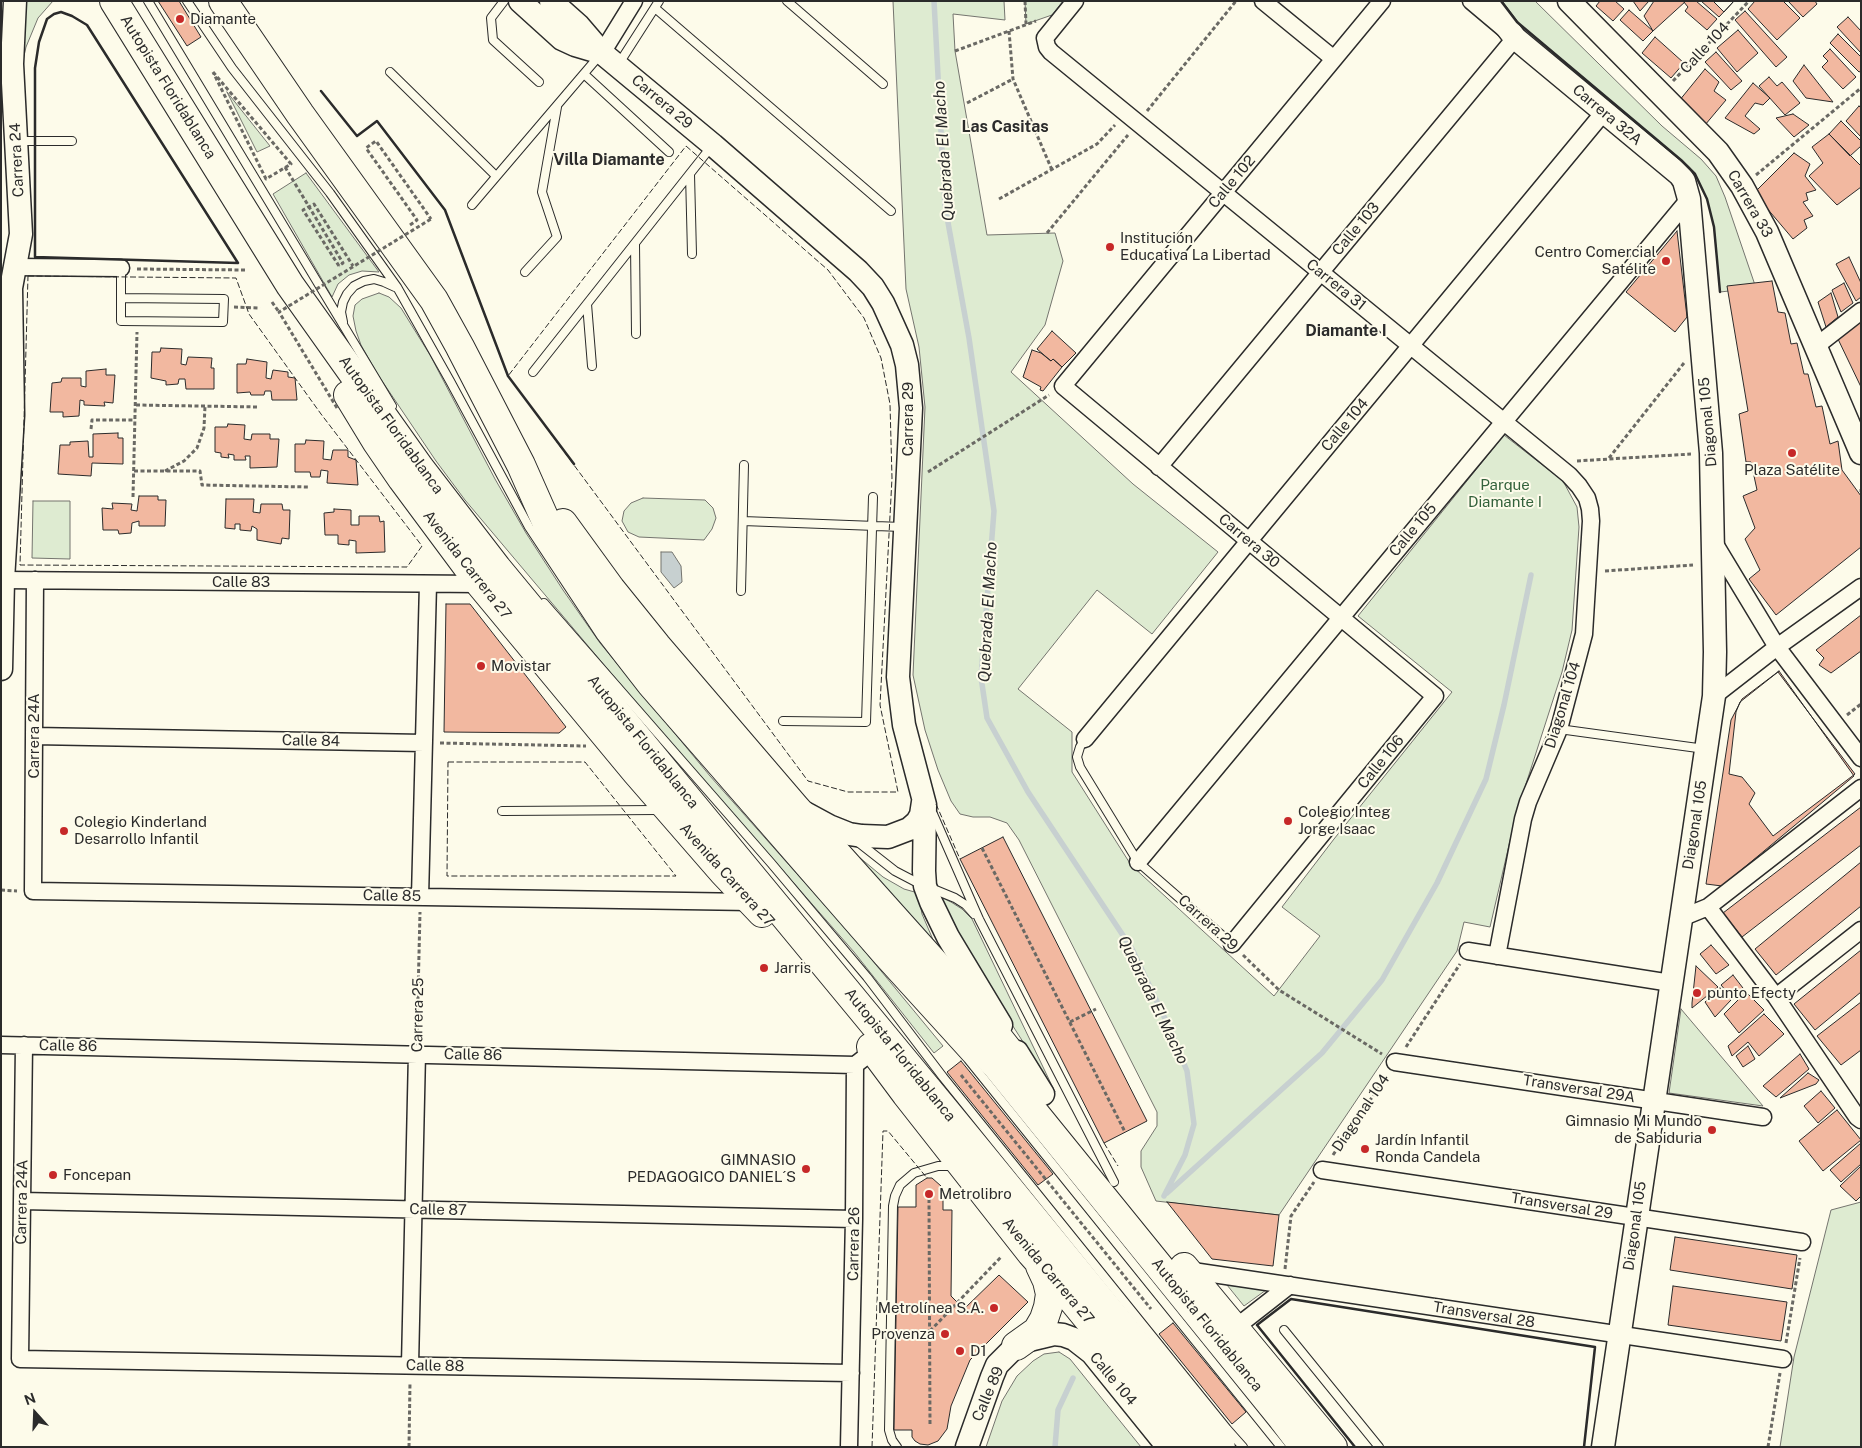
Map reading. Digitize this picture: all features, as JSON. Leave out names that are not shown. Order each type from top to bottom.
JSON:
[{"type":"highway","name":"Autopista Floridablanca","points":[[114,1],[290,285],[420,468],[497,568],[938,1101],[1221,1447]]},
{"type":"highway","name":"Autopista Floridablanca","points":[[223,1],[300,114],[425,286],[460,347],[521,465],[552,535],[570,566],[602,613],[644,668],[922,987],[995,1064],[1304,1447]]},
{"type":"highway","name":"Avenida Carrera 27","points":[[290,285],[353,404],[376,441],[423,509],[480,584],[601,732],[782,936],[864,1058],[963,1167],[1031,1253],[1075,1302],[1193,1447]]},
{"type":"highway","points":[[521,465],[631,614],[795,807],[975,1008],[1114,1182],[1333,1447]]},
{"type":"highway","points":[[1016,1346],[1037,1330],[1044,1319],[1048,1307],[1050,1294],[1048,1281],[1031,1253]]},
{"type":"street","name":"Carrera 24","points":[[9,281],[21,234],[12,64],[15,1]]},
{"type":"street","name":"Carrera 29","points":[[520,1],[562,39],[610,59]]},
{"type":"street","name":"Carrera 29","points":[[551,1],[578,25],[610,59],[713,145],[858,271],[883,303],[902,345],[910,385],[910,408],[898,677],[904,725],[923,793],[926,814],[925,886],[930,902],[948,937],[1043,1094]]},
{"type":"street","points":[[610,59],[634,1]]},
{"type":"street","points":[[1263,1],[1334,59]]},
{"type":"street","name":"Calle 102","points":[[1063,386],[1382,1]]},
{"type":"street","name":"Carrera 32A","points":[[1471,1],[1680,175],[1684,181],[1689,199]]},
{"type":"street","name":"Carrera 32A","points":[[1487,1],[1515,38]]},
{"type":"street","name":"Carrera 33","points":[[1569,1],[1718,152],[1742,186],[1768,232],[1861,453]]},
{"type":"street","name":"Carrera 31","points":[[1072,5],[1047,34],[1045,43],[1051,52],[1554,462]]},
{"type":"street","name":"Calle 103","points":[[1159,466],[1515,38]]},
{"type":"street","name":"Calle 104","points":[[1085,739],[1604,112]]},
{"type":"street","name":"Diagonal 105","points":[[1603,1447],[1714,696],[1714,564],[1711,453],[1689,199]]},
{"type":"street","name":"Calle 105","points":[[1138,862],[1689,199]]},
{"type":"street","name":"Carrera 24","points":[[1,249],[9,281],[13,415],[2,583],[1,669]]},
{"type":"street","points":[[9,281],[121,268]]},
{"type":"street","points":[[1815,347],[1861,311]]},
{"type":"street","name":"Carrera 30","points":[[1063,386],[1435,696]]},
{"type":"street","name":"Diagonal 104","points":[[1497,956],[1528,802],[1558,729],[1577,666],[1584,634],[1589,572],[1590,510],[1587,498],[1579,486],[1569,474],[1554,462]]},
{"type":"street","points":[[1713,541],[1777,647],[1861,758]]},
{"type":"street","name":"Calle 83","points":[[2,583],[35,580],[480,584]]},
{"type":"street","name":"Carrera 24A","points":[[33,891],[35,580]]},
{"type":"street","points":[[420,897],[428,584]]},
{"type":"street","points":[[1714,696],[1777,647],[1861,587]]},
{"type":"street","name":"Calle 106","points":[[1232,944],[1435,696]]},
{"type":"street","name":"Calle 84","points":[[34,736],[424,743]]},
{"type":"street","points":[[1681,918],[1708,907],[1861,788]]},
{"type":"street","name":"Carrera 29","points":[[795,807],[841,831],[862,836],[888,837],[909,829],[921,815],[923,793]]},
{"type":"street","name":"Calle 85","points":[[33,891],[751,902]]},
{"type":"street","points":[[1708,907],[1776,996],[1857,1118],[1861,1120]]},
{"type":"street","points":[[1776,996],[1861,930]]},
{"type":"street","points":[[1468,951],[1671,983]]},
{"type":"street","name":"Calle 86","points":[[1,1045],[417,1053],[864,1058]]},
{"type":"street","name":"Carrera 24A","points":[[20,1359],[24,1045]]},
{"type":"street","name":"Carrera 25","points":[[410,1365],[417,1053]]},
{"type":"street","name":"Carrera 26","points":[[849,1447],[854,1219],[864,1058]]},
{"type":"street","name":"Transversal 29A","points":[[1396,1062],[1763,1117]]},
{"type":"street","name":"Transversal 29","points":[[1322,1170],[1802,1242]]},
{"type":"street","name":"Calle 87","points":[[22,1201],[854,1219]]},
{"type":"street","name":"Transversal 28","points":[[1186,1270],[1783,1360]]},
{"type":"street","points":[[1235,1328],[1286,1285]]},
{"type":"street","name":"Calle 104","points":[[1016,1346],[1029,1340],[1054,1334],[1074,1339],[1092,1353],[1168,1447]]},
{"type":"street","name":"Calle 89","points":[[965,1444],[994,1371],[1016,1346]]},
{"type":"street","name":"Calle 88","points":[[20,1359],[851,1373]]},
{"type":"lane","points":[[148,1],[396,411]]},
{"type":"lane","points":[[187,1],[232,68],[330,194],[396,288],[450,381],[528,527],[601,636],[643,690],[879,961],[968,1059],[1281,1447]]},
{"type":"lane","points":[[504,1],[491,18],[493,40],[539,82]]},
{"type":"lane","points":[[787,1],[883,84]]},
{"type":"lane","points":[[472,205],[584,74],[610,59],[657,5],[891,210]]},
{"type":"lane","points":[[390,72],[496,176]]},
{"type":"lane","points":[[584,74],[669,152]]},
{"type":"lane","points":[[526,272],[557,237],[542,192],[558,105]]},
{"type":"lane","points":[[16,141],[72,141]]},
{"type":"lane","points":[[533,372],[713,145]]},
{"type":"lane","points":[[690,174],[692,254]]},
{"type":"lane","points":[[634,244],[636,334]]},
{"type":"lane","points":[[121,268],[121,298],[121,321],[223,322],[224,299],[121,298]]},
{"type":"lane","points":[[344,326],[341,312],[343,302],[346,294],[354,286],[374,279],[396,288]]},
{"type":"lane","points":[[587,304],[592,366]]},
{"type":"lane","points":[[741,591],[744,465]]},
{"type":"lane","points":[[783,721],[866,722],[873,497]]},
{"type":"lane","points":[[743,521],[904,527]]},
{"type":"lane","points":[[538,596],[771,863],[867,978],[943,1077],[1243,1447]]},
{"type":"lane","points":[[1558,729],[1707,749]]},
{"type":"lane","name":"Carrera 29","points":[[1085,739],[1077,757],[1080,767],[1138,862],[1232,944]]},
{"type":"lane","points":[[923,793],[979,919],[1114,1182]]},
{"type":"lane","points":[[502,811],[669,810]]},
{"type":"lane","points":[[841,831],[852,837],[895,871],[955,898],[966,905],[979,919]]},
{"type":"lane","points":[[897,1447],[888,1430],[893,1206],[895,1196],[900,1186],[914,1173],[938,1166],[963,1167]]},
{"type":"lane","points":[[1284,1330],[1379,1447]]},
{"type":"path","points":[[1024,1],[1026,24]]},
{"type":"path","name":"Calle 104","points":[[1660,94],[1748,1]]},
{"type":"path","points":[[955,51],[1072,5]]},
{"type":"path","points":[[1009,31],[1013,79],[1052,170]]},
{"type":"path","points":[[214,72],[291,164],[266,179]]},
{"type":"path","points":[[967,103],[1013,79]]},
{"type":"path","points":[[1742,186],[1861,88]]},
{"type":"path","points":[[999,199],[1097,144],[1125,113]]},
{"type":"path","points":[[337,408],[278,312],[431,218],[376,141],[366,148],[417,220],[410,225]]},
{"type":"path","points":[[285,168],[305,199],[310,207],[343,263],[338,266],[304,210],[308,207],[314,204],[353,266]]},
{"type":"path","points":[[121,268],[246,270]]},
{"type":"path","points":[[224,306],[260,308]]},
{"type":"path","points":[[133,497],[138,322]]},
{"type":"path","points":[[1609,459],[1701,341]]},
{"type":"path","points":[[921,477],[1043,399]]},
{"type":"path","points":[[136,405],[259,407]]},
{"type":"path","points":[[165,471],[184,461],[197,448],[204,428],[205,406]]},
{"type":"path","points":[[91,430],[92,420],[135,420]]},
{"type":"path","points":[[1554,462],[1711,453]]},
{"type":"path","points":[[134,471],[200,471],[202,485],[308,487]]},
{"type":"path","points":[[1589,572],[1714,564]]},
{"type":"path","points":[[424,743],[587,746]]},
{"type":"path","points":[[982,848],[1125,1132]]},
{"type":"path","name":"Carrera 25","points":[[417,1053],[420,897]]},
{"type":"path","name":"Carrera 29","points":[[1232,944],[1279,990],[1396,1062]]},
{"type":"path","name":"Diagonal 104","points":[[1286,1285],[1291,1216],[1396,1062],[1468,951]]},
{"type":"path","points":[[1070,1022],[1096,1009]]},
{"type":"path","points":[[960,1075],[1154,1313]]},
{"type":"path","points":[[929,1199],[930,1425]]},
{"type":"path","points":[[930,1331],[1002,1256]]},
{"type":"path","points":[[409,1447],[410,1365]]},
{"type":"green space","points":[[26,1],[53,1],[38,18],[26,47],[22,65]]},
{"type":"green space","name":"Parque Diamante I","points":[[893,1],[1004,1],[1005,20],[953,14],[955,51],[987,235],[1055,233],[1063,261],[1045,325],[1011,372],[1133,484],[1218,552],[1152,634],[1097,590],[1018,689],[1072,732],[1072,772],[1131,865],[1274,996],[1320,936],[1282,907],[1452,692],[1358,616],[1504,435],[1563,481],[1577,507],[1579,527],[1572,630],[1562,672],[1516,815],[1490,927],[1464,922],[1457,951],[1279,1215],[1156,1201],[1141,1167],[1141,1151],[1157,1126],[1157,1112],[1019,840],[1007,823],[990,817],[973,817],[960,814],[951,801],[938,770],[925,730],[913,675],[925,407],[919,347],[906,289]]},
{"type":"green space","points":[[1025,1],[1063,1],[1052,15],[1026,24]]},
{"type":"green space","points":[[1501,1],[1535,1],[1662,126],[1701,159],[1716,176],[1725,197],[1756,288],[1720,292],[1714,227],[1707,199],[1695,174],[1681,160],[1517,22]]},
{"type":"green space","points":[[227,92],[270,146],[257,152]]},
{"type":"green space","points":[[306,173],[379,272],[362,271],[349,275],[338,284],[332,297],[273,194]]},
{"type":"green space","points":[[379,293],[389,297],[401,308],[430,355],[495,479],[526,533],[600,643],[710,776],[853,937],[943,1046],[934,1053],[854,952],[632,698],[465,500],[436,461],[378,375],[361,345],[356,331],[353,316],[355,305],[362,299]]},
{"type":"green space","points":[[643,498],[705,500],[713,508],[716,518],[712,529],[704,540],[639,537],[628,532],[622,521],[624,511],[631,503]]},
{"type":"green space","points":[[33,501],[70,501],[70,559],[32,558]]},
{"type":"green space","points":[[835,837],[883,877],[904,889],[918,893],[922,914],[934,942]]},
{"type":"green space","points":[[934,894],[962,909],[972,919],[1055,1092],[972,962]]},
{"type":"green space","points":[[1681,1009],[1763,1106],[1669,1093]]},
{"type":"green space","points":[[1861,1202],[1861,1447],[1780,1447],[1794,1357],[1831,1210]]},
{"type":"green space","points":[[1227,1285],[1266,1290],[1244,1306]]},
{"type":"green space","points":[[1059,1352],[1070,1359],[1141,1447],[986,1447],[1002,1401],[1017,1376],[1033,1361],[1044,1354]]},
{"type":"shaded area","points":[[661,552],[672,552],[681,566],[682,582],[674,588],[661,572]]},
{"type":"building","name":"Diamante","points":[[158,1],[179,1],[201,37],[187,46]]},
{"type":"building","points":[[1600,1],[1615,1],[1624,9],[1613,21],[1596,6]]},
{"type":"building","points":[[1633,1],[1649,1],[1640,11]]},
{"type":"building","points":[[1654,1],[1686,1],[1653,31],[1644,16]]},
{"type":"building","points":[[1683,1],[1696,1],[1717,19],[1707,30],[1685,11],[1688,7]]},
{"type":"building","points":[[1701,1],[1734,1],[1719,17]]},
{"type":"building","points":[[1713,1],[1734,1],[1724,12]]},
{"type":"building","points":[[1755,1],[1783,1],[1800,18],[1777,40],[1748,9]]},
{"type":"building","points":[[1788,1],[1815,1],[1817,4],[1803,17]]},
{"type":"building","points":[[1629,10],[1653,31],[1643,41],[1620,20]]},
{"type":"building","points":[[1745,11],[1787,57],[1776,67],[1735,20]]},
{"type":"building","points":[[1848,17],[1861,31],[1861,53],[1837,27]]},
{"type":"building","points":[[1738,30],[1758,53],[1737,72],[1717,48]]},
{"type":"building","points":[[1838,34],[1861,57],[1861,71],[1859,72],[1830,43]]},
{"type":"building","points":[[1655,37],[1684,63],[1671,78],[1642,53]]},
{"type":"building","points":[[1830,49],[1856,77],[1843,89],[1822,67],[1828,61],[1823,56]]},
{"type":"building","points":[[1716,52],[1742,81],[1731,90],[1705,62]]},
{"type":"building","points":[[1804,65],[1833,102],[1806,98],[1793,81]]},
{"type":"building","points":[[1705,69],[1719,82],[1714,91],[1726,100],[1705,125],[1679,101]]},
{"type":"building","points":[[1769,77],[1777,86],[1782,82],[1800,103],[1785,115],[1759,86]]},
{"type":"building","points":[[1753,83],[1770,98],[1763,105],[1755,103],[1745,116],[1760,129],[1754,134],[1725,118]]},
{"type":"building","points":[[1859,106],[1861,108],[1861,137],[1846,121]]},
{"type":"building","points":[[1793,114],[1809,125],[1794,137],[1776,118]]},
{"type":"building","points":[[1841,121],[1861,141],[1861,146],[1850,156],[1829,134]]},
{"type":"building","points":[[1829,134],[1861,166],[1861,187],[1837,205],[1809,176],[1823,163],[1812,147]]},
{"type":"building","points":[[1794,153],[1810,164],[1805,176],[1816,190],[1806,193],[1808,200],[1803,202],[1813,216],[1804,220],[1807,228],[1793,239],[1754,193]]},
{"type":"building","name":"Centro Comercial Satélite","points":[[1677,231],[1687,317],[1675,332],[1626,292]]},
{"type":"building","points":[[1849,257],[1861,283],[1861,297],[1856,301],[1836,264]]},
{"type":"building","name":"Plaza Satélite","points":[[1772,281],[1778,312],[1785,313],[1791,344],[1797,343],[1804,374],[1808,374],[1816,407],[1822,406],[1830,444],[1838,441],[1842,470],[1861,496],[1861,547],[1776,615],[1749,579],[1760,570],[1745,539],[1755,528],[1743,496],[1757,490],[1751,462],[1746,462],[1739,414],[1748,411],[1727,286]]},
{"type":"building","points":[[1844,283],[1853,303],[1841,312],[1832,290]]},
{"type":"building","points":[[1831,293],[1838,317],[1826,327],[1818,302]]},
{"type":"building","points":[[1861,319],[1861,387],[1837,337]]},
{"type":"building","points":[[1052,331],[1076,353],[1062,367],[1053,359],[1051,361],[1037,349]]},
{"type":"building","points":[[161,348],[182,349],[181,364],[186,365],[188,357],[212,358],[211,368],[214,368],[214,389],[186,389],[185,379],[179,379],[178,384],[166,385],[166,381],[151,378],[152,352],[160,352]]},
{"type":"building","points":[[1032,350],[1041,353],[1051,361],[1053,359],[1062,367],[1043,391],[1040,390],[1041,387],[1023,377]]},
{"type":"building","points":[[247,359],[267,362],[266,378],[271,379],[273,370],[288,372],[288,377],[295,378],[297,400],[272,400],[271,391],[265,391],[264,395],[251,395],[250,392],[237,393],[237,364],[246,364]]},
{"type":"building","points":[[106,369],[106,375],[115,375],[113,403],[104,402],[105,406],[84,405],[84,401],[80,400],[79,416],[63,417],[63,412],[50,412],[52,383],[61,382],[62,378],[81,378],[81,386],[86,387],[86,371]]},
{"type":"building","points":[[228,424],[245,425],[244,439],[251,440],[252,434],[270,434],[270,439],[279,439],[277,467],[250,468],[250,456],[245,456],[246,460],[234,460],[234,455],[228,454],[229,458],[221,457],[221,453],[215,452],[215,427],[227,427]]},
{"type":"building","points":[[118,433],[118,438],[123,438],[123,464],[92,463],[91,476],[58,474],[60,445],[70,445],[70,442],[88,441],[89,457],[93,457],[93,434]]},
{"type":"building","points":[[306,440],[324,441],[323,459],[331,460],[333,450],[348,450],[348,457],[356,460],[358,485],[327,483],[328,471],[321,470],[320,477],[311,477],[310,472],[295,472],[295,444],[305,444]]},
{"type":"building","points":[[139,496],[158,496],[158,500],[166,500],[165,526],[139,526],[139,521],[132,523],[131,533],[119,534],[118,530],[103,530],[102,508],[113,509],[112,503],[132,504],[131,510],[137,511]]},
{"type":"building","points":[[226,499],[254,499],[253,512],[260,513],[261,504],[282,504],[283,510],[290,510],[289,539],[282,538],[281,544],[257,540],[257,529],[252,526],[251,531],[240,530],[240,524],[235,524],[235,529],[225,528]]},
{"type":"building","points":[[334,509],[351,510],[351,525],[359,525],[359,516],[379,516],[380,522],[384,521],[385,552],[356,553],[356,541],[349,540],[349,545],[338,544],[338,535],[325,535],[324,513],[334,512]]},
{"type":"building","name":"Movistar","points":[[446,604],[470,604],[566,727],[559,733],[444,732]]},
{"type":"building","points":[[1861,615],[1861,651],[1831,673],[1819,665],[1824,658],[1816,650]]},
{"type":"building","points":[[1779,671],[1854,776],[1722,886],[1706,884],[1731,720],[1742,699]]},
{"type":"building","points":[[1778,672],[1855,774],[1773,836],[1749,804],[1755,793],[1742,777],[1729,774],[1736,712],[1740,702]]},
{"type":"building","points":[[1861,807],[1861,845],[1742,937],[1723,913]]},
{"type":"building","points":[[1003,837],[1147,1121],[1104,1143],[960,859]]},
{"type":"building","points":[[1861,862],[1861,906],[1776,975],[1755,949]]},
{"type":"building","points":[[1711,945],[1729,965],[1716,974],[1700,954]]},
{"type":"building","points":[[1861,950],[1861,992],[1815,1030],[1794,1004]]},
{"type":"building","points":[[1696,966],[1718,987],[1692,1008],[1692,1003]]},
{"type":"building","points":[[1733,975],[1746,992],[1733,999],[1721,985]]},
{"type":"building","points":[[1720,988],[1731,1000],[1715,1017],[1705,1002]]},
{"type":"building","points":[[1746,992],[1764,1010],[1739,1033],[1724,1014]]},
{"type":"building","points":[[1861,1002],[1861,1050],[1841,1065],[1817,1036]]},
{"type":"building","points":[[1764,1014],[1784,1034],[1759,1056],[1748,1042],[1732,1056],[1728,1046]]},
{"type":"building","points":[[1748,1046],[1755,1059],[1743,1067],[1736,1056]]},
{"type":"building","points":[[1800,1054],[1809,1069],[1776,1097],[1763,1086]]},
{"type":"building","points":[[961,1061],[1053,1174],[1038,1185],[947,1072]]},
{"type":"building","points":[[1808,1073],[1819,1080],[1816,1084],[1780,1098]]},
{"type":"building","points":[[1821,1091],[1835,1108],[1818,1123],[1804,1106]]},
{"type":"building","points":[[1837,1110],[1861,1140],[1823,1171],[1799,1141]]},
{"type":"building","points":[[1861,1143],[1861,1164],[1841,1182],[1830,1170]]},
{"type":"building","points":[[1861,1166],[1861,1196],[1856,1201],[1840,1186]]},
{"type":"building","name":"Provenza","points":[[927,1178],[932,1178],[941,1186],[943,1210],[952,1210],[951,1296],[964,1309],[999,1275],[1028,1302],[970,1360],[951,1406],[947,1429],[938,1441],[928,1445],[915,1441],[912,1437],[912,1430],[894,1430],[898,1207],[916,1207],[916,1185]]},
{"type":"building","points":[[1167,1202],[1279,1215],[1273,1266],[1212,1259]]},
{"type":"building","points":[[1675,1237],[1797,1255],[1792,1289],[1670,1270]]},
{"type":"building","points":[[1673,1286],[1787,1302],[1781,1341],[1668,1325]]},
{"type":"building","points":[[1173,1323],[1246,1412],[1232,1424],[1159,1334]]},
{"type":"waterway","name":"Quebrada El Macho","points":[[934,1],[945,206],[969,338],[994,511],[981,677],[987,718],[1028,792],[1132,949],[1168,1025],[1187,1071],[1194,1124],[1185,1155],[1164,1196]]},
{"type":"waterway","points":[[1167,1193],[1322,1053],[1382,980],[1437,883],[1486,779],[1504,705],[1531,575]]},
{"type":"waterway","name":"Quebrada El Macho","points":[[1055,1447],[1058,1410],[1073,1378]]},
{"type":"fence","points":[[686,146],[828,270],[864,318],[881,358],[890,404],[892,478],[880,705],[898,792],[848,792],[808,781],[508,376],[686,146]]},
{"type":"fence","points":[[28,276],[236,278],[249,314],[321,414],[422,546],[407,567],[20,565],[28,276]]},
{"type":"fence","points":[[448,762],[585,762],[676,876],[447,876],[448,762]]},
{"type":"fence","points":[[936,804],[960,859]]},
{"type":"fence","points":[[872,1447],[883,1131],[888,1131],[927,1178]]},
{"type":"fence","points":[[1104,1143],[1118,1166]]},
{"type":"wall","points":[[1501,1],[1517,22],[1681,160],[1695,174],[1707,199],[1714,227],[1720,292]]},
{"type":"wall","points":[[61,12],[87,25],[238,263],[35,257],[35,68],[39,42],[47,19],[61,12]]},
{"type":"wall","points":[[321,91],[357,136],[377,121],[445,210],[508,376],[574,464]]},
{"type":"wall","points":[[1355,1447],[1257,1325],[1291,1299],[1595,1347],[1584,1447]]},
{"type":"place","name":"Diamante","points":[[180,19]]},
{"type":"place","name":"Institución Educativa La Libertad","points":[[1110,247]]},
{"type":"place","name":"Centro Comercial Satélite","points":[[1666,261]]},
{"type":"place","name":"Plaza Satélite","points":[[1792,453]]},
{"type":"place","name":"Movistar","points":[[481,666]]},
{"type":"place","name":"Colegio Integ Jorge Isaac","points":[[1288,821]]},
{"type":"place","name":"Colegio Kinderland Desarrollo Infantil","points":[[64,831]]},
{"type":"place","name":"Jarris","points":[[764,968]]},
{"type":"place","name":"punto Efecty","points":[[1697,993]]},
{"type":"place","name":"Gimnasio Mi Mundo de Sabiduria","points":[[1712,1130]]},
{"type":"place","name":"Jardín Infantil Ronda Candela","points":[[1365,1149]]},
{"type":"place","name":"GIMNASIO PEDAGOGICO DANIEL´S","points":[[806,1169]]},
{"type":"place","name":"Foncepan","points":[[53,1175]]},
{"type":"place","name":"Metrolibro","points":[[929,1194]]},
{"type":"place","name":"Metrolínea S.A.","points":[[994,1308]]},
{"type":"place","name":"Provenza","points":[[945,1334]]},
{"type":"place","name":"D1","points":[[960,1351]]},
{"type":"district","name":"Las Casitas","points":[[1005,127]]},
{"type":"district","name":"Villa Diamante","points":[[609,160]]},
{"type":"district","name":"Diamante I","points":[[1346,331]]}]
